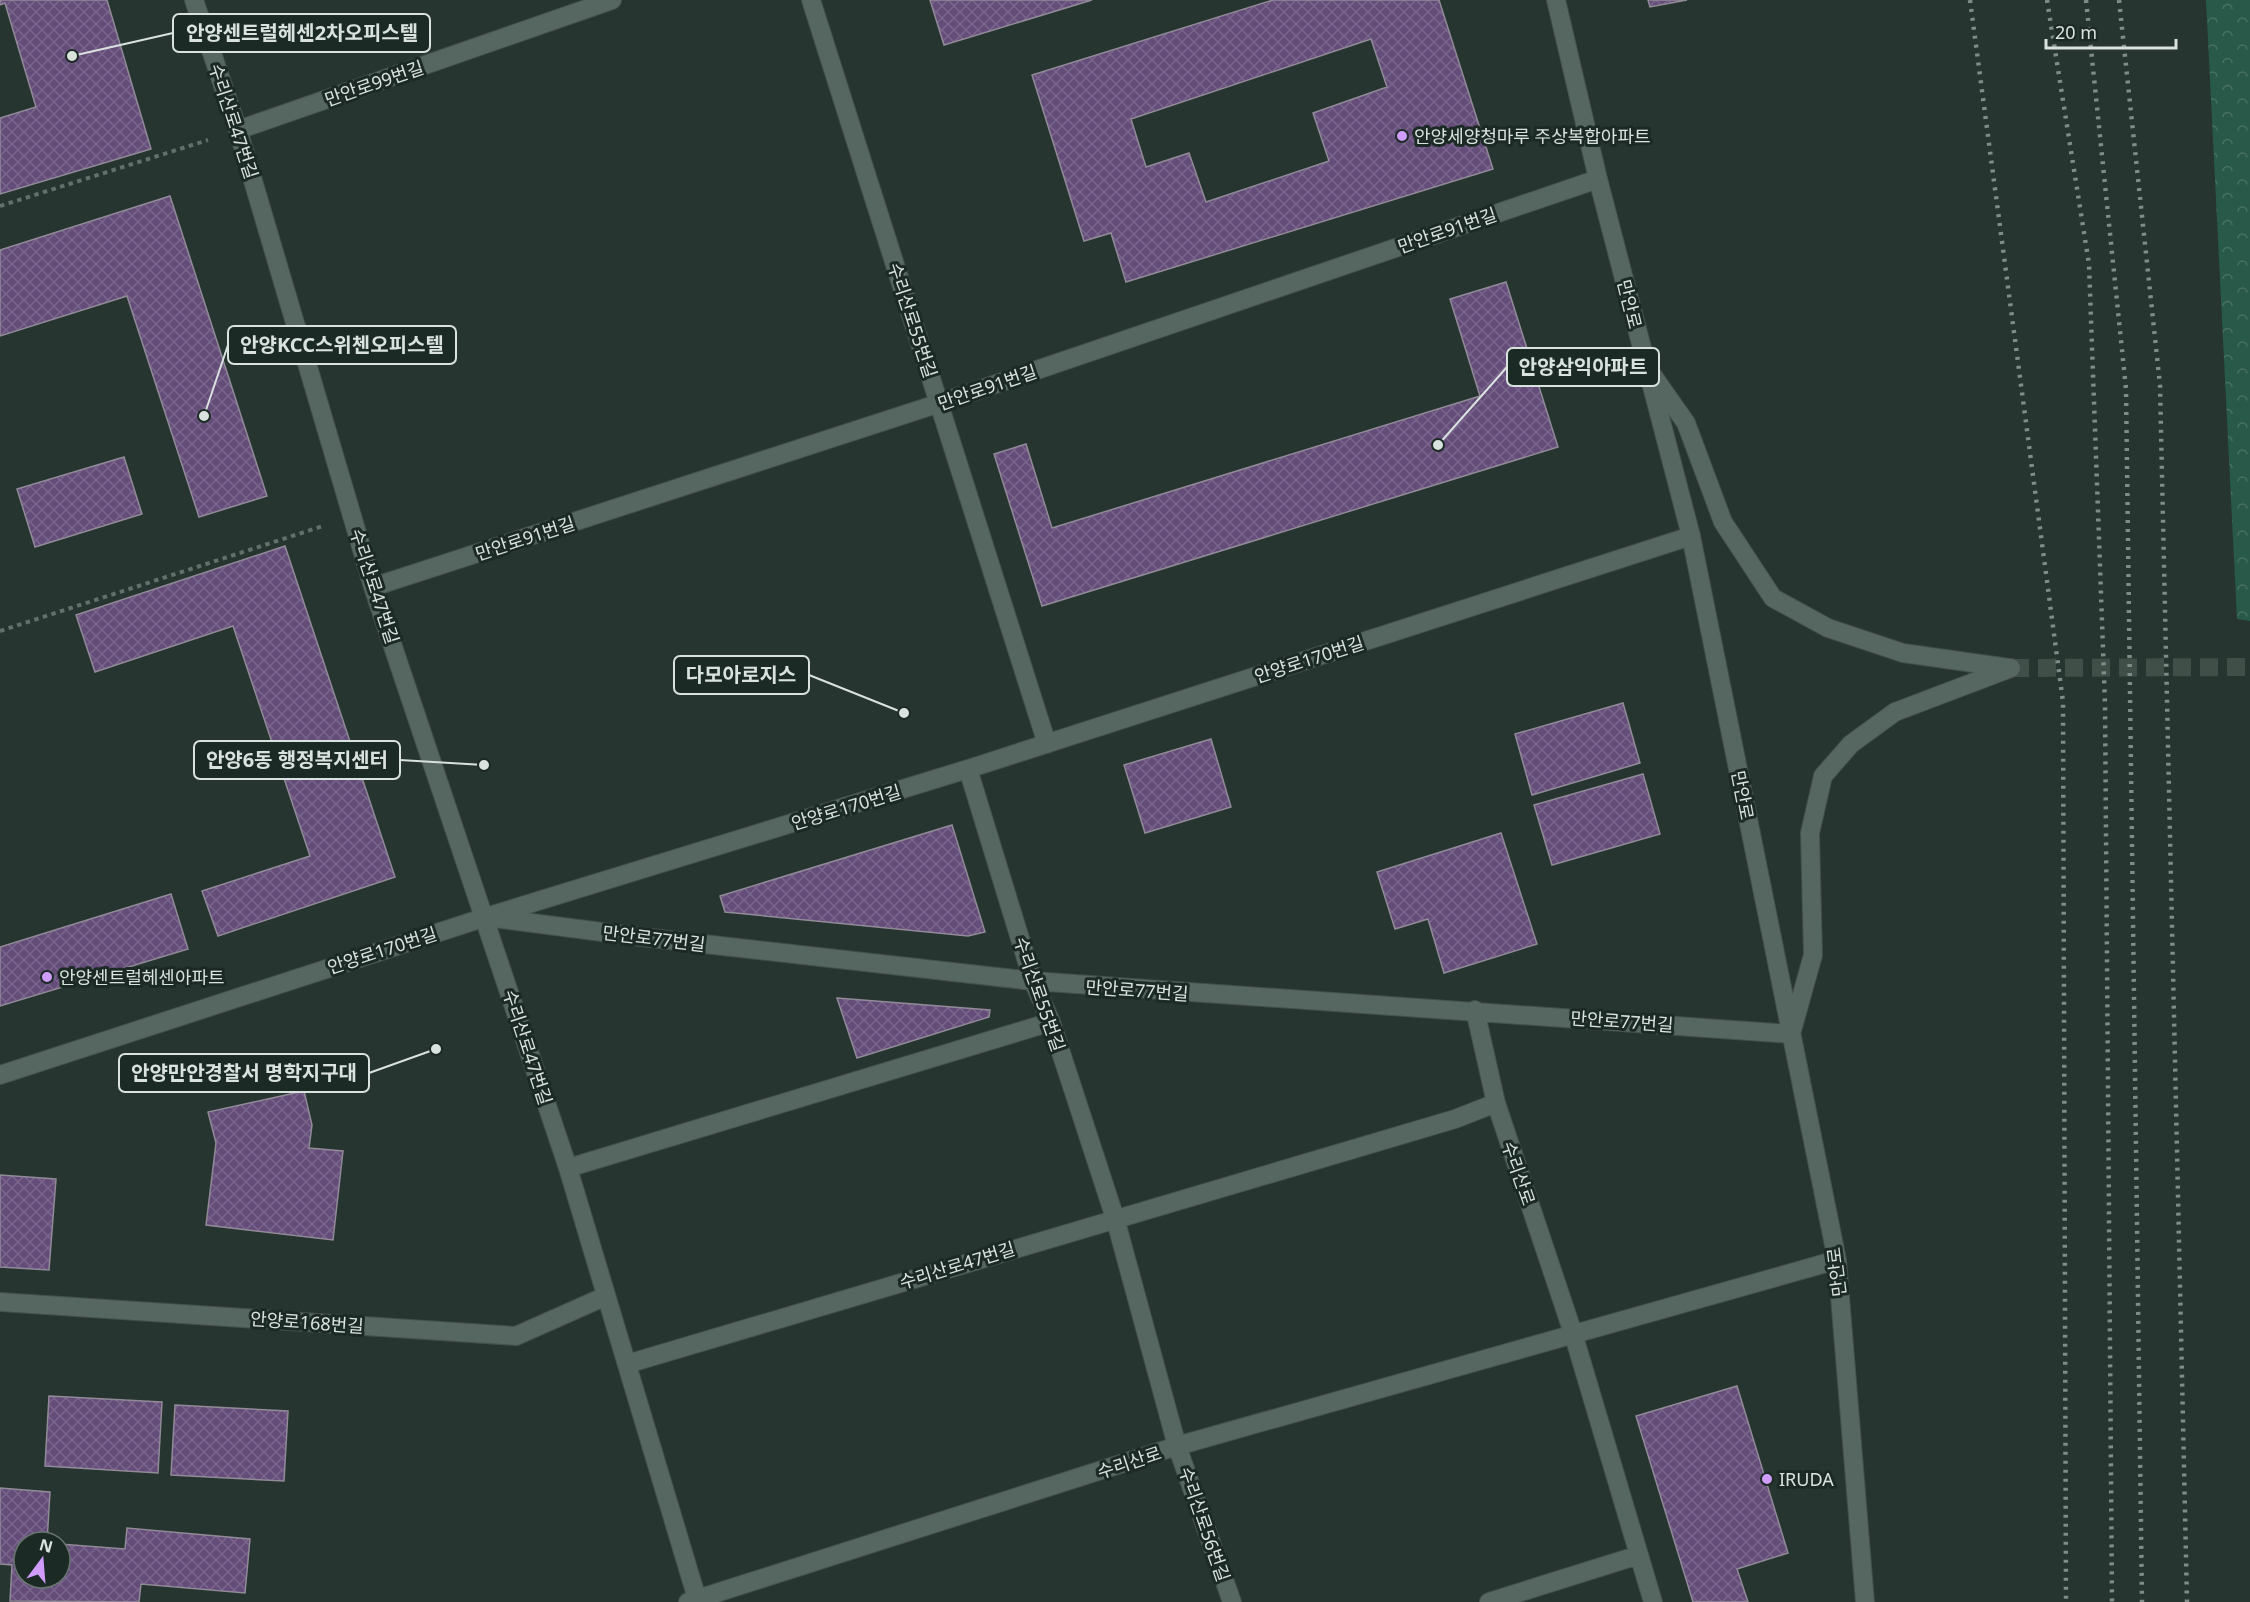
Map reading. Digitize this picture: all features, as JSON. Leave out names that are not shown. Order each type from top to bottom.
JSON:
[{"type":"street","name":"수리산로47번길","points":[[194,0],[237,130],[373,587],[486,916],[568,1168],[627,1364],[694,1601]]},
{"type":"street","name":"만안로99번길","points":[[237,130],[612,0]]},
{"type":"street","name":"수리산로55번길","points":[[811,0],[1047,744]]},
{"type":"street","name":"만안로","points":[[1556,0],[1598,179],[1691,536],[1837,1260],[1865,1602]]},
{"type":"street","name":"만안로91번길","points":[[373,587],[940,403],[1598,179]]},
{"type":"street","points":[[1646,367],[1686,423],[1723,522],[1773,598],[1828,628],[1902,653],[2011,668],[1894,712],[1851,744],[1823,776],[1810,833],[1813,954],[1791,1034]]},
{"type":"street","name":"안양로170번길","points":[[0,1075],[486,916],[968,769],[1691,536]]},
{"type":"street","name":"수리산로55번길","points":[[968,769],[1033,981],[1051,1022],[1115,1218],[1177,1446]]},
{"type":"street","name":"만안로77번길","points":[[486,916],[633,936],[1139,991],[1474,1010],[1791,1034]]},
{"type":"street","name":"수리산로","points":[[1474,1010],[1496,1103],[1573,1333]]},
{"type":"street","points":[[568,1168],[1051,1022]]},
{"type":"street","points":[[1115,1218],[1455,1119],[1496,1103]]},
{"type":"street","name":"수리산로47번길","points":[[627,1364],[1115,1218]]},
{"type":"street","name":"수리산로","points":[[694,1601],[1177,1446],[1837,1260]]},
{"type":"street","name":"안양로168번길","points":[[0,1302],[516,1336],[606,1296]]},
{"type":"street","points":[[1573,1333],[1653,1602]]},
{"type":"street","name":"수리산로56번길","points":[[1177,1446],[1232,1602]]},
{"type":"street","points":[[1489,1602],[1640,1556]]},
{"type":"path","points":[[0,206],[237,130]]},
{"type":"path","points":[[0,631],[353,517]]},
{"type":"green space","points":[[2206,0],[2250,0],[2250,621],[2237,619]]},
{"type":"building","points":[[0,0],[107,0],[151,149],[0,194],[0,118],[36,107],[5,3],[0,5]]},
{"type":"building","points":[[930,0],[1092,0],[944,45]]},
{"type":"building","name":"안양세양청마루 주상복합아파트","points":[[1273,0],[1439,0],[1493,169],[1126,282],[1111,233],[1084,241],[1032,75]],"holes":[[[1371,39],[1387,87],[1313,113],[1329,161],[1206,202],[1189,153],[1146,167],[1131,119]]]},
{"type":"building","points":[[1648,0],[1687,0],[1650,7]]},
{"type":"building","points":[[170,196],[267,496],[199,517],[127,296],[0,336],[0,250]]},
{"type":"building","points":[[1506,282],[1558,447],[1042,606],[994,454],[1026,444],[1052,528],[1480,396],[1450,299]]},
{"type":"building","points":[[124,457],[142,514],[35,547],[17,489]]},
{"type":"building","points":[[285,546],[395,877],[218,936],[202,891],[310,856],[233,626],[95,672],[76,615]]},
{"type":"building","points":[[1623,703],[1640,763],[1532,795],[1515,734]]},
{"type":"building","points":[[1211,739],[1231,807],[1145,833],[1124,765]]},
{"type":"building","points":[[1643,774],[1660,834],[1552,865],[1534,805]]},
{"type":"building","points":[[952,825],[985,932],[968,936],[725,912],[720,896]]},
{"type":"building","points":[[1501,833],[1537,944],[1444,973],[1428,919],[1395,929],[1377,872]]},
{"type":"building","name":"안양센트럴헤센아파트","points":[[171,894],[188,949],[0,1006],[0,947]]},
{"type":"building","points":[[837,998],[990,1010],[989,1017],[857,1058]]},
{"type":"building","points":[[304,1091],[312,1125],[309,1148],[343,1151],[333,1240],[206,1225],[216,1143],[208,1112]]},
{"type":"building","points":[[0,1175],[56,1179],[49,1270],[0,1267]]},
{"type":"building","points":[[1737,1386],[1788,1553],[1737,1569],[1748,1602],[1693,1602],[1636,1416]]},
{"type":"building","points":[[49,1396],[162,1402],[158,1473],[45,1466]]},
{"type":"building","points":[[175,1405],[288,1411],[284,1481],[171,1475]]},
{"type":"building","points":[[0,1488],[50,1492],[48,1530],[12,1530],[12,1565],[0,1564]]},
{"type":"building","points":[[127,1528],[250,1539],[245,1593],[141,1584],[139,1602],[10,1601],[12,1565],[12,1590],[72,1590],[72,1545],[125,1549]]},
{"type":"tunnel","points":[[2011,668],[2250,667]]},
{"type":"railway","points":[[1970,0],[2063,702],[2066,1602]]},
{"type":"railway","points":[[2047,0],[2089,264],[2105,704],[2112,1602]]},
{"type":"railway","points":[[2086,0],[2126,389],[2142,1602]]},
{"type":"railway","points":[[2119,0],[2160,385],[2187,1602]]},
{"type":"place","name":"안양센트럴헤센2차오피스텔","points":[[72,56]]},
{"type":"place","name":"안양세양청마루 주상복합아파트","points":[[1402,136]]},
{"type":"place","name":"안양KCC스위첸오피스텔","points":[[204,416]]},
{"type":"place","name":"안양삼익아파트","points":[[1438,445]]},
{"type":"place","name":"다모아로지스","points":[[904,713]]},
{"type":"place","name":"안양6동 행정복지센터","points":[[484,765]]},
{"type":"place","name":"안양센트럴헤센아파트","points":[[47,977]]},
{"type":"place","name":"안양만안경찰서 명학지구대","points":[[436,1049]]},
{"type":"place","name":"IRUDA","points":[[1767,1479]]}]
